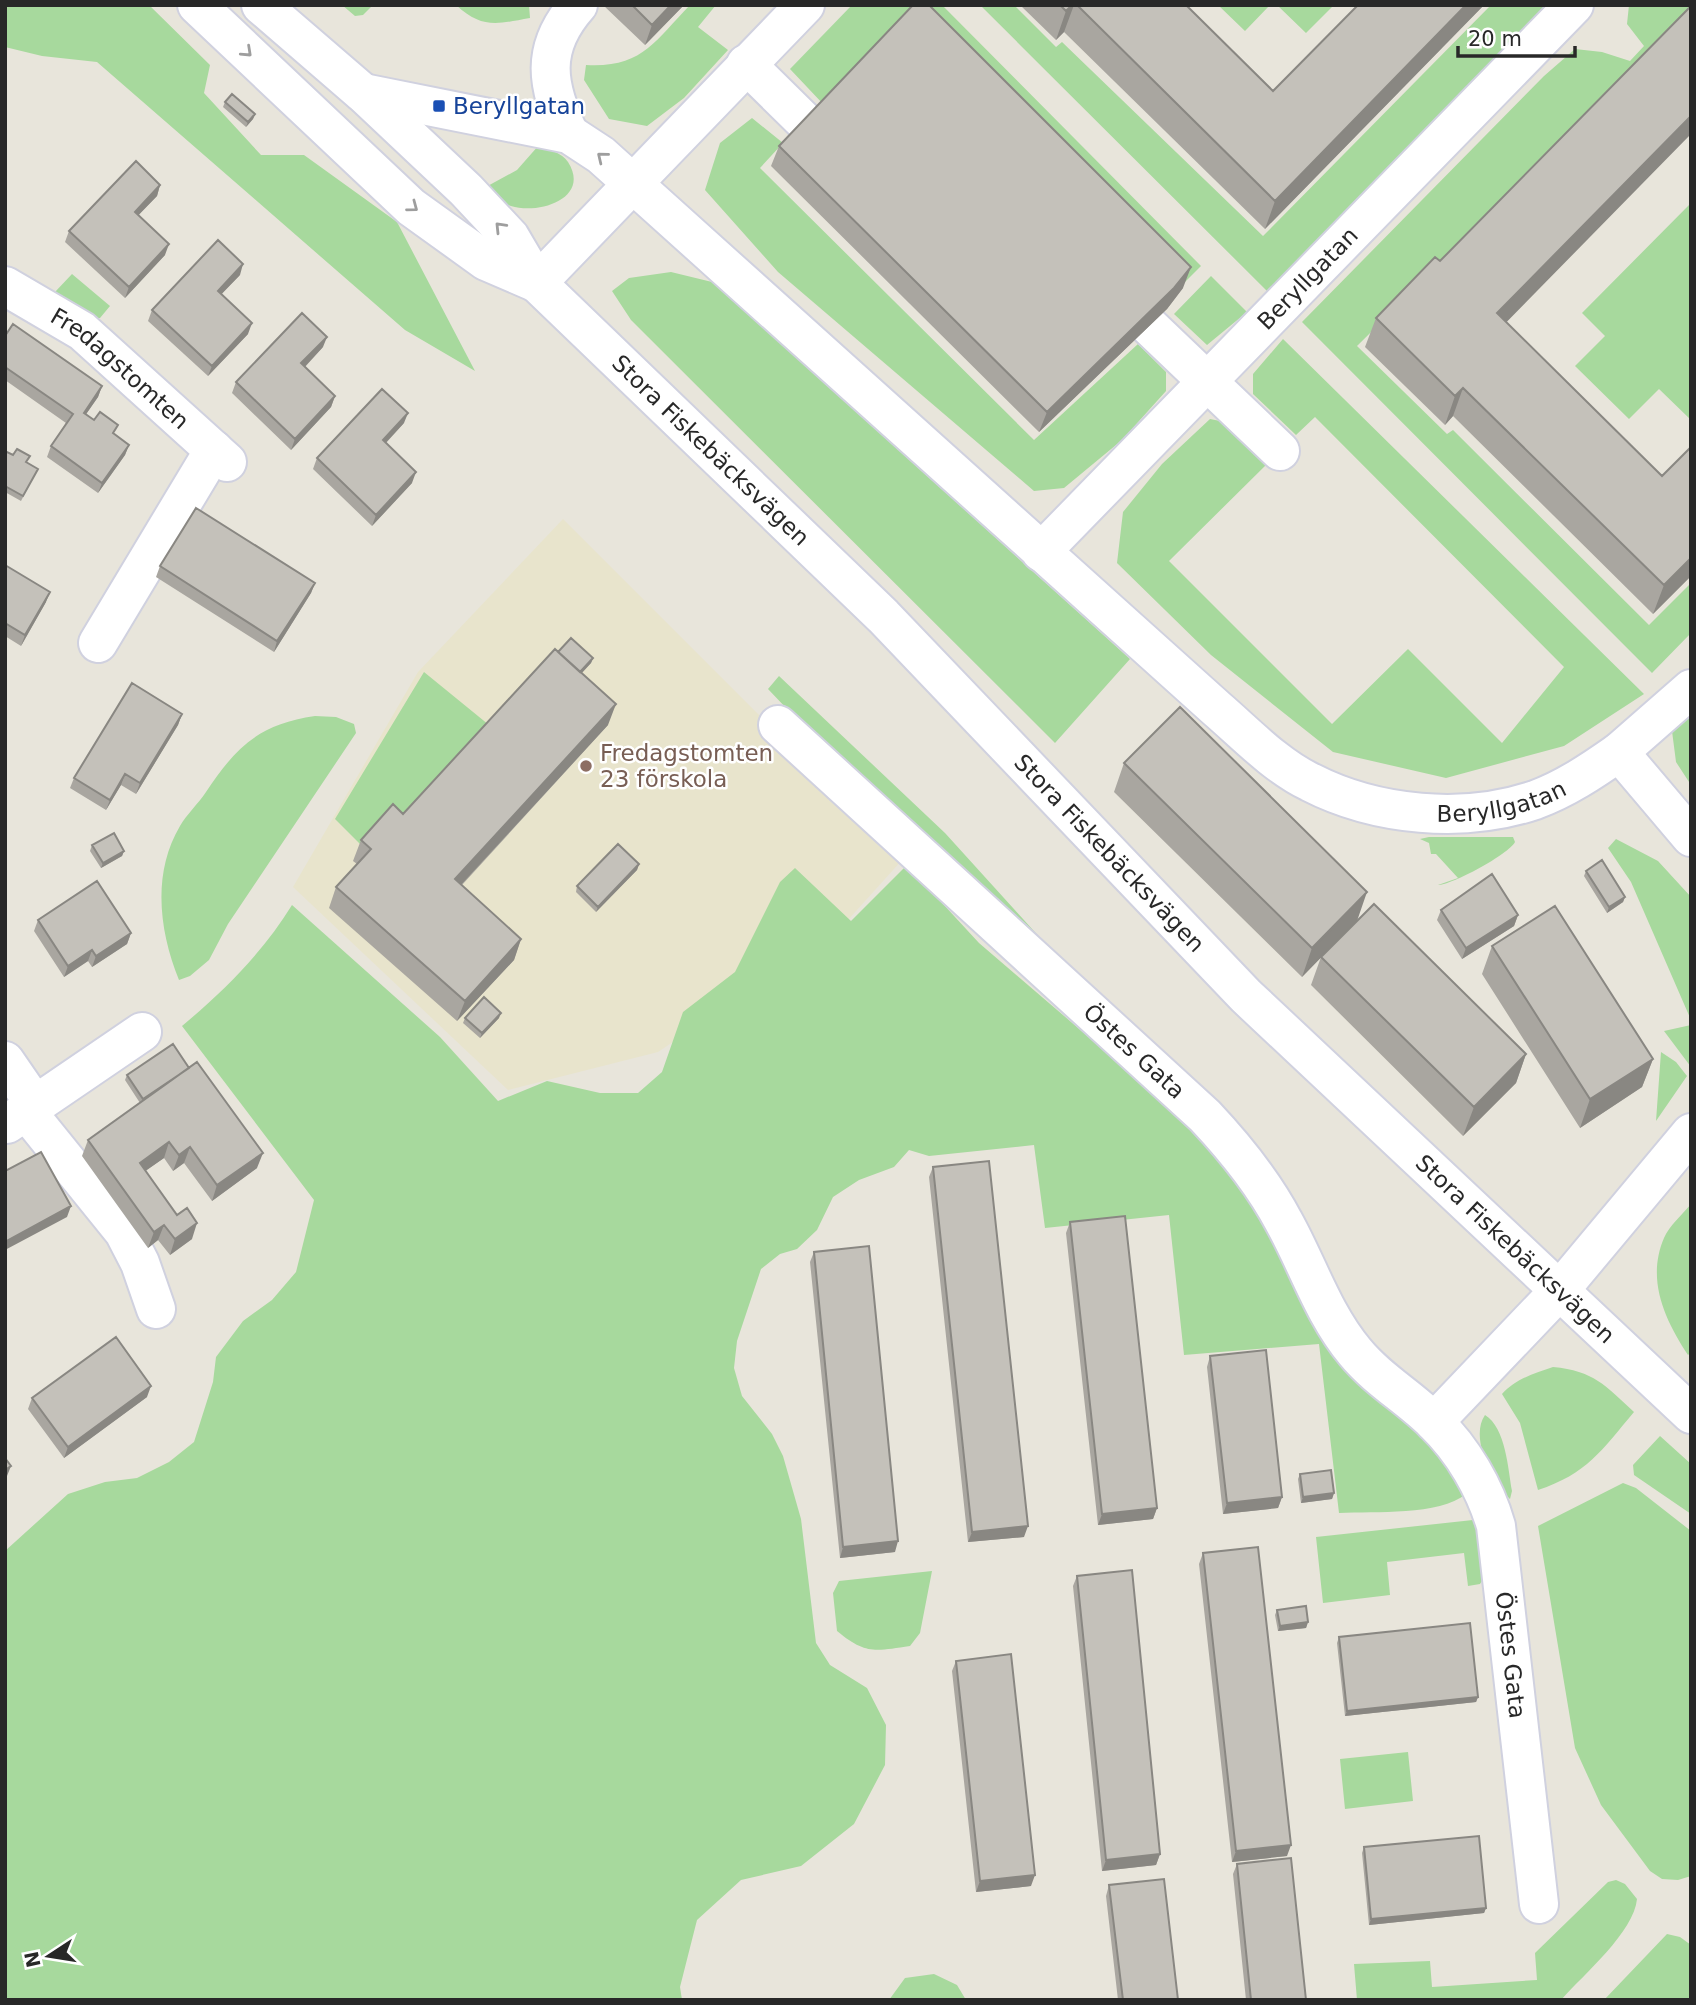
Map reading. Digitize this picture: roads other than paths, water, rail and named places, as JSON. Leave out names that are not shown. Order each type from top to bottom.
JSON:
[{"type":"street","name":"Stora Fiskebäcksvägen","points":[[197,5],[411,206],[486,261],[537,284]]},
{"type":"street","name":"Stora Fiskebäcksvägen","points":[[261,5],[363,93],[466,190],[510,237],[537,284],[883,616],[1246,996],[1691,1414]]},
{"type":"street","points":[[569,134],[553,99],[550,74],[553,47],[578,5]]},
{"type":"street","points":[[537,284],[805,5]]},
{"type":"street","name":"Beryllgatan","points":[[1041,552],[1574,5]]},
{"type":"street","points":[[746,64],[809,126]]},
{"type":"street","points":[[363,93],[569,134]]},
{"type":"street","name":"Beryllgatan","points":[[569,134],[601,155],[1269,754],[1310,782],[1383,808],[1446,814],[1496,810],[1535,800],[1581,778],[1619,752],[1691,688]]},
{"type":"street","name":"Fredagstomten","points":[[5,286],[82,331],[221,456],[98,643]]},
{"type":"street","points":[[1148,325],[1280,451]]},
{"type":"street","name":"Östes Gata","points":[[778,725],[1205,1116],[1235,1148],[1284,1221],[1335,1325],[1356,1353],[1389,1386],[1434,1422],[1472,1469],[1496,1526],[1539,1904]]},
{"type":"street","points":[[1619,752],[1691,837]]},
{"type":"street","points":[[23,1114],[142,1032]]},
{"type":"street","points":[[5,1061],[23,1114],[124,1232],[141,1263],[156,1309]]},
{"type":"street","points":[[1434,1422],[1559,1291],[1691,1133]]},
{"type":"place","name":"Beryllgatan","points":[[439,106]]},
{"type":"place","name":"Fredagstomten 23 förskola","points":[[586,766]]}]
